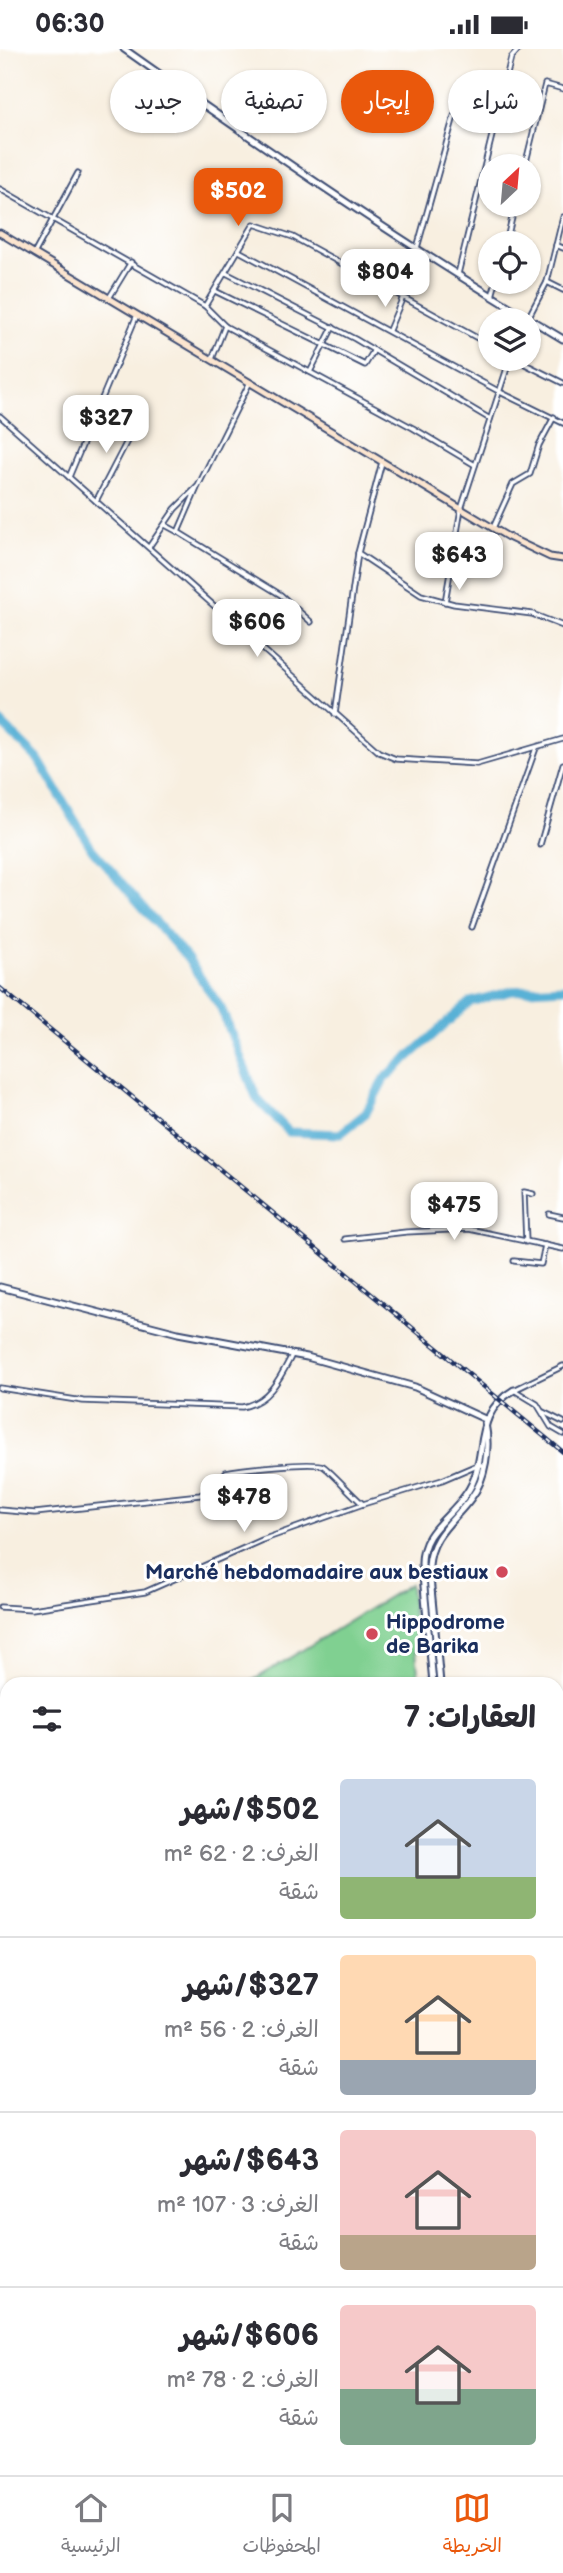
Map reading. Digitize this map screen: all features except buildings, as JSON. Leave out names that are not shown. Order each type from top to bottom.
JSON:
[{"type":"main road","points":[[0,233],[493,528],[537,551],[563,559]]},
{"type":"street","points":[[124,49],[417,248],[511,308]]},
{"type":"street","points":[[457,274],[511,58],[519,49]]},
{"type":"street","points":[[528,154],[545,83],[563,89]]},
{"type":"street","points":[[417,248],[449,133]]},
{"type":"street","points":[[34,254],[78,173]]},
{"type":"street","points":[[0,188],[205,306],[225,326],[413,428],[475,465]]},
{"type":"street","points":[[534,308],[547,282],[563,217]]},
{"type":"street","points":[[205,306],[254,225],[293,237],[478,338]]},
{"type":"street","points":[[556,245],[563,248]]},
{"type":"street","points":[[239,251],[500,392],[563,423]]},
{"type":"street","points":[[109,298],[131,262]]},
{"type":"street","points":[[225,273],[333,327],[490,419]]},
{"type":"street","points":[[547,282],[563,290]]},
{"type":"street","points":[[215,291],[323,347],[365,365],[374,350]]},
{"type":"street","points":[[388,331],[403,297]]},
{"type":"street","points":[[69,477],[138,315]]},
{"type":"street","points":[[212,359],[225,326]]},
{"type":"street","points":[[541,326],[563,339]]},
{"type":"street","points":[[310,372],[333,327]]},
{"type":"street","points":[[445,602],[461,509],[506,371]]},
{"type":"street","points":[[539,371],[563,383]]},
{"type":"street","points":[[178,532],[250,382]]},
{"type":"street","points":[[0,416],[379,752],[396,759],[477,764],[563,739]]},
{"type":"street","points":[[493,528],[513,484],[530,474],[539,445],[554,417]]},
{"type":"street","points":[[96,501],[138,420]]},
{"type":"street","points":[[335,715],[358,553],[382,461]]},
{"type":"street","points":[[149,547],[175,509],[198,486]]},
{"type":"street","points":[[175,509],[186,516]]},
{"type":"street","points":[[165,524],[281,595],[311,622]]},
{"type":"street","points":[[358,553],[421,595],[445,602],[532,614],[563,627]]},
{"type":"street","points":[[472,927],[536,747]]},
{"type":"street","points":[[540,845],[563,764]]},
{"type":"street","points":[[526,1241],[524,1192],[533,1194]]},
{"type":"street","points":[[548,1214],[563,1217]]},
{"type":"street","points":[[345,1238],[469,1229],[563,1249]]},
{"type":"street","points":[[514,1261],[541,1264],[545,1245]]},
{"type":"street","points":[[0,1287],[178,1332],[292,1355],[415,1387],[486,1422]]},
{"type":"street","points":[[0,1388],[83,1401],[242,1407],[262,1399],[279,1379],[292,1355]]},
{"type":"street","points":[[439,1677],[429,1567],[438,1535],[474,1495],[480,1484],[487,1438],[486,1422],[498,1402],[514,1390],[563,1367]]},
{"type":"street","points":[[514,1390],[537,1404],[551,1427],[563,1434]]},
{"type":"street","points":[[540,1411],[563,1422]]},
{"type":"street","points":[[0,1510],[35,1513],[200,1495],[214,1487],[226,1472],[309,1464],[326,1468],[363,1504]]},
{"type":"street","points":[[0,1607],[32,1609],[145,1592],[224,1555],[363,1504],[481,1465]]},
{"type":"street","points":[[432,1677],[422,1565],[424,1547],[433,1530],[468,1492],[481,1465]]},
{"type":"green space","name":"Hippodrome de Barika","points":[[410,1584],[418,1677],[259,1677]]},
{"type":"waterway","points":[[0,722],[38,759],[92,849],[187,958],[221,1008],[257,1099],[289,1132],[340,1134],[366,1113],[384,1079],[470,1002],[512,991],[563,988]]},
{"type":"railway","points":[[0,988],[563,1452]]},
{"type":"place","name":"Marché hebdomadaire aux bestiaux","points":[[502,1572]]},
{"type":"place","name":"Hippodrome de Barika","points":[[372,1634]]}]
